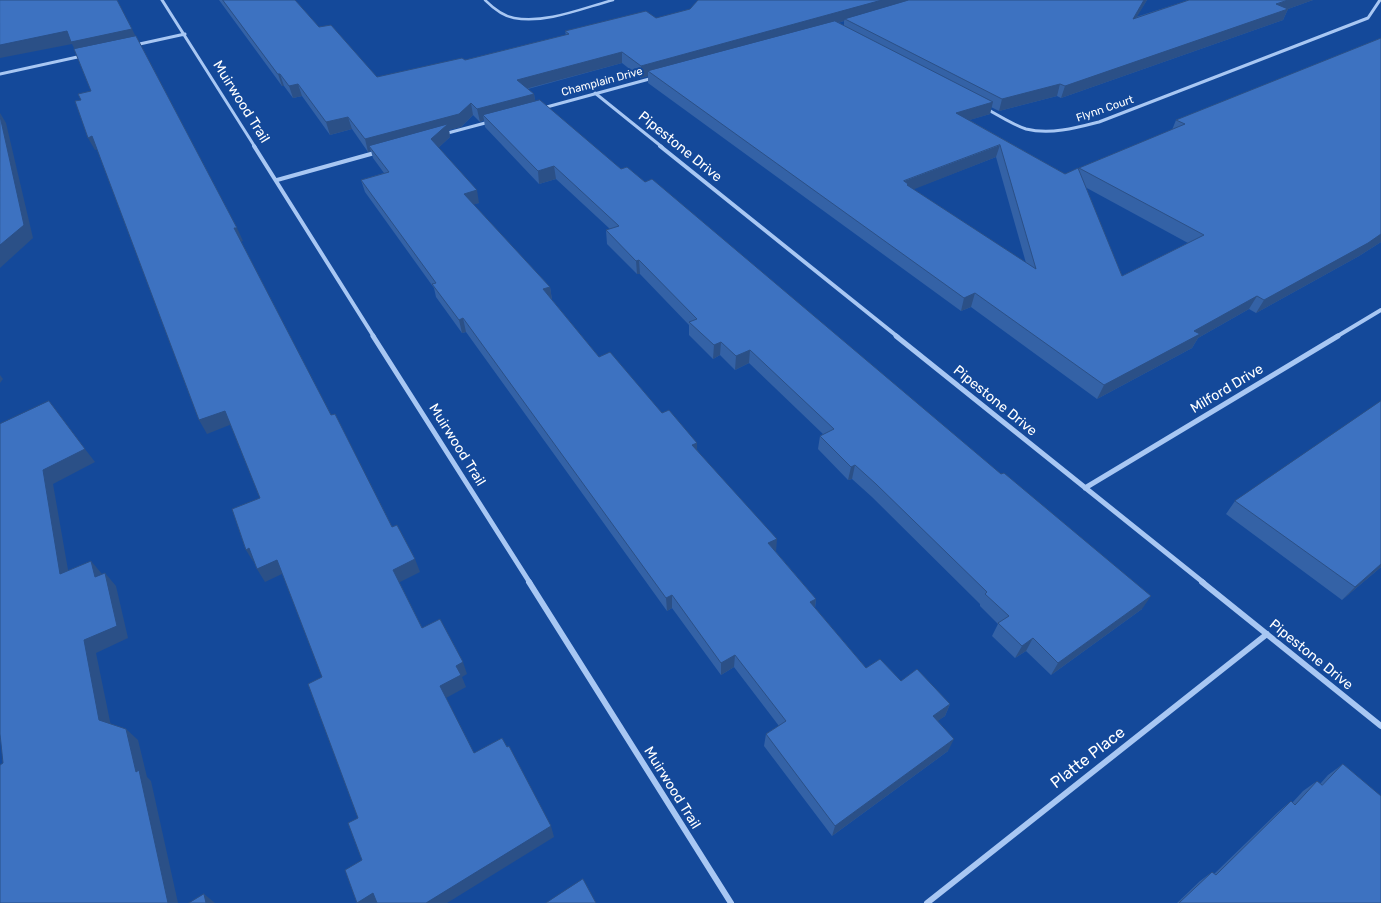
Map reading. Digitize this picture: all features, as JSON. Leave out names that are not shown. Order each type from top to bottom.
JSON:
[{"type":"street","name":"Muirwood Trail","points":[[162,0],[277,180],[730,903]]},
{"type":"street","name":"Flynn Court","points":[[982,106],[1026,129],[1050,132],[1100,122],[1368,18],[1380,0]]},
{"type":"street","points":[[127,47],[185,34]]},
{"type":"street","points":[[0,74],[88,55]]},
{"type":"street","name":"Champlain Drive","points":[[538,109],[662,75]]},
{"type":"street","name":"Pipestone Drive","points":[[595,93],[1381,726]]},
{"type":"street","points":[[441,135],[499,120]]},
{"type":"street","points":[[277,180],[383,151]]},
{"type":"street","name":"Milford Drive","points":[[1085,488],[1381,310]]},
{"type":"street","name":"Platte Place","points":[[927,903],[1267,634]]},
{"type":"lane","points":[[485,0],[495,10],[514,18],[539,18],[613,0]]},
{"type":"lane","points":[[593,0],[602,2]]},
{"type":"building","points":[[0,0],[117,0],[132,29],[71,42],[67,31],[0,45]]},
{"type":"building","points":[[223,0],[295,0],[319,27],[331,25],[377,77],[462,58],[465,60],[569,34],[565,31],[646,11],[656,18],[690,9],[698,0],[882,0],[641,66],[622,52],[517,80],[534,94],[477,109],[471,103],[459,114],[365,139],[348,117],[326,122],[298,84],[289,86]]},
{"type":"building","points":[[909,0],[1144,0],[1133,19],[1189,0],[1288,0],[1276,4],[1288,9],[1065,86],[1060,84],[1002,99],[845,19]]},
{"type":"building","points":[[835,21],[993,102],[956,113],[1065,174],[1078,168],[1122,276],[1204,235],[1079,168],[1185,124],[1176,120],[1381,38],[1381,234],[1264,300],[1257,296],[1194,331],[1200,334],[1104,385],[975,293],[964,298],[648,71]],"holes":[[[1000,145],[1036,269],[907,185],[904,181]]]},
{"type":"building","points":[[136,36],[237,228],[234,228],[331,415],[335,414],[392,527],[397,525],[415,559],[393,570],[422,628],[440,619],[463,662],[456,666],[461,675],[440,686],[474,753],[502,738],[507,747],[509,746],[551,826],[426,903],[377,903],[373,893],[357,903],[345,870],[362,860],[348,823],[358,818],[308,684],[322,677],[277,560],[257,569],[249,548],[246,550],[232,509],[260,498],[225,411],[199,420],[92,136],[88,138],[75,101],[81,100],[78,94],[91,91],[74,49]]},
{"type":"building","points":[[540,100],[621,169],[627,167],[645,182],[652,179],[1001,474],[1004,473],[1151,596],[1058,663],[1033,638],[1022,646],[998,623],[1009,616],[985,594],[987,592],[876,484],[855,465],[851,467],[820,436],[834,429],[750,350],[736,356],[721,342],[714,345],[689,322],[697,319],[639,260],[636,261],[606,230],[619,226],[554,166],[538,171],[483,115]]},
{"type":"building","points":[[0,116],[24,225],[0,245]]},
{"type":"building","points":[[448,124],[431,139],[477,190],[464,194],[550,287],[543,289],[599,357],[610,352],[662,413],[669,410],[697,443],[692,445],[777,539],[768,543],[816,599],[810,602],[866,668],[880,659],[901,681],[917,669],[950,704],[933,716],[954,739],[835,826],[766,734],[786,721],[735,655],[721,663],[672,595],[666,598],[463,318],[459,320],[432,284],[436,283],[361,180],[389,172],[369,146]]},
{"type":"building","points":[[49,401],[85,449],[43,470],[60,574],[91,561],[95,577],[105,573],[117,626],[84,640],[99,720],[126,729],[136,772],[139,770],[168,903],[0,903],[0,765],[3,763],[0,734],[0,424]]},
{"type":"building","points":[[1381,401],[1381,564],[1355,587],[1235,501]]},
{"type":"building","points":[[1343,764],[1381,796],[1381,903],[1179,903],[1212,872],[1216,875],[1291,801],[1295,805],[1317,781],[1322,785]]},
{"type":"building","points":[[583,879],[596,903],[546,903]]},
{"type":"building","points":[[204,894],[206,903],[189,903]]}]
